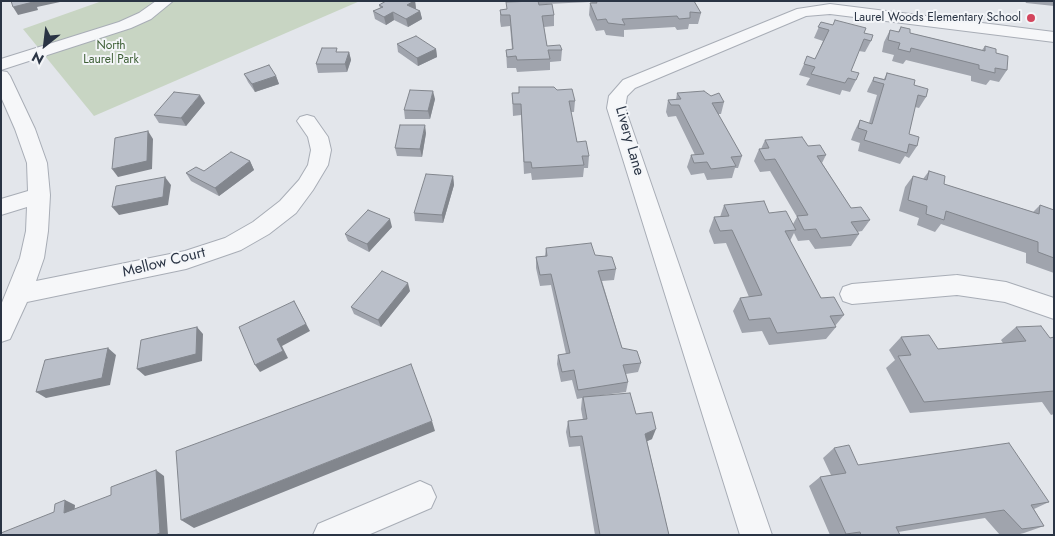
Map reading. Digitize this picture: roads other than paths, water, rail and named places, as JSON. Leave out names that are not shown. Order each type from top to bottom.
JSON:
[{"type":"street","points":[[1,65],[125,25],[145,16],[166,1]]},
{"type":"street","name":"Livery Lane","points":[[756,535],[616,108],[618,96],[629,84],[803,12],[830,9],[1054,37]]},
{"type":"street","points":[[1,76],[25,129],[37,163],[39,195],[37,231],[32,258],[19,294],[1,331]]},
{"type":"street","name":"Mellow Court","points":[[19,294],[186,260],[233,244],[261,228],[288,207],[306,185],[318,166],[321,150],[318,137],[307,121]]},
{"type":"street","points":[[1,207],[39,195]]},
{"type":"street","points":[[852,294],[957,285],[1006,292],[1054,309]]},
{"type":"street","points":[[329,535],[420,498]]},
{"type":"place","name":"Laurel Woods Elementary School","points":[[1031,18]]},
{"type":"park label","name":"North Laurel Park","points":[[111,53]]}]
